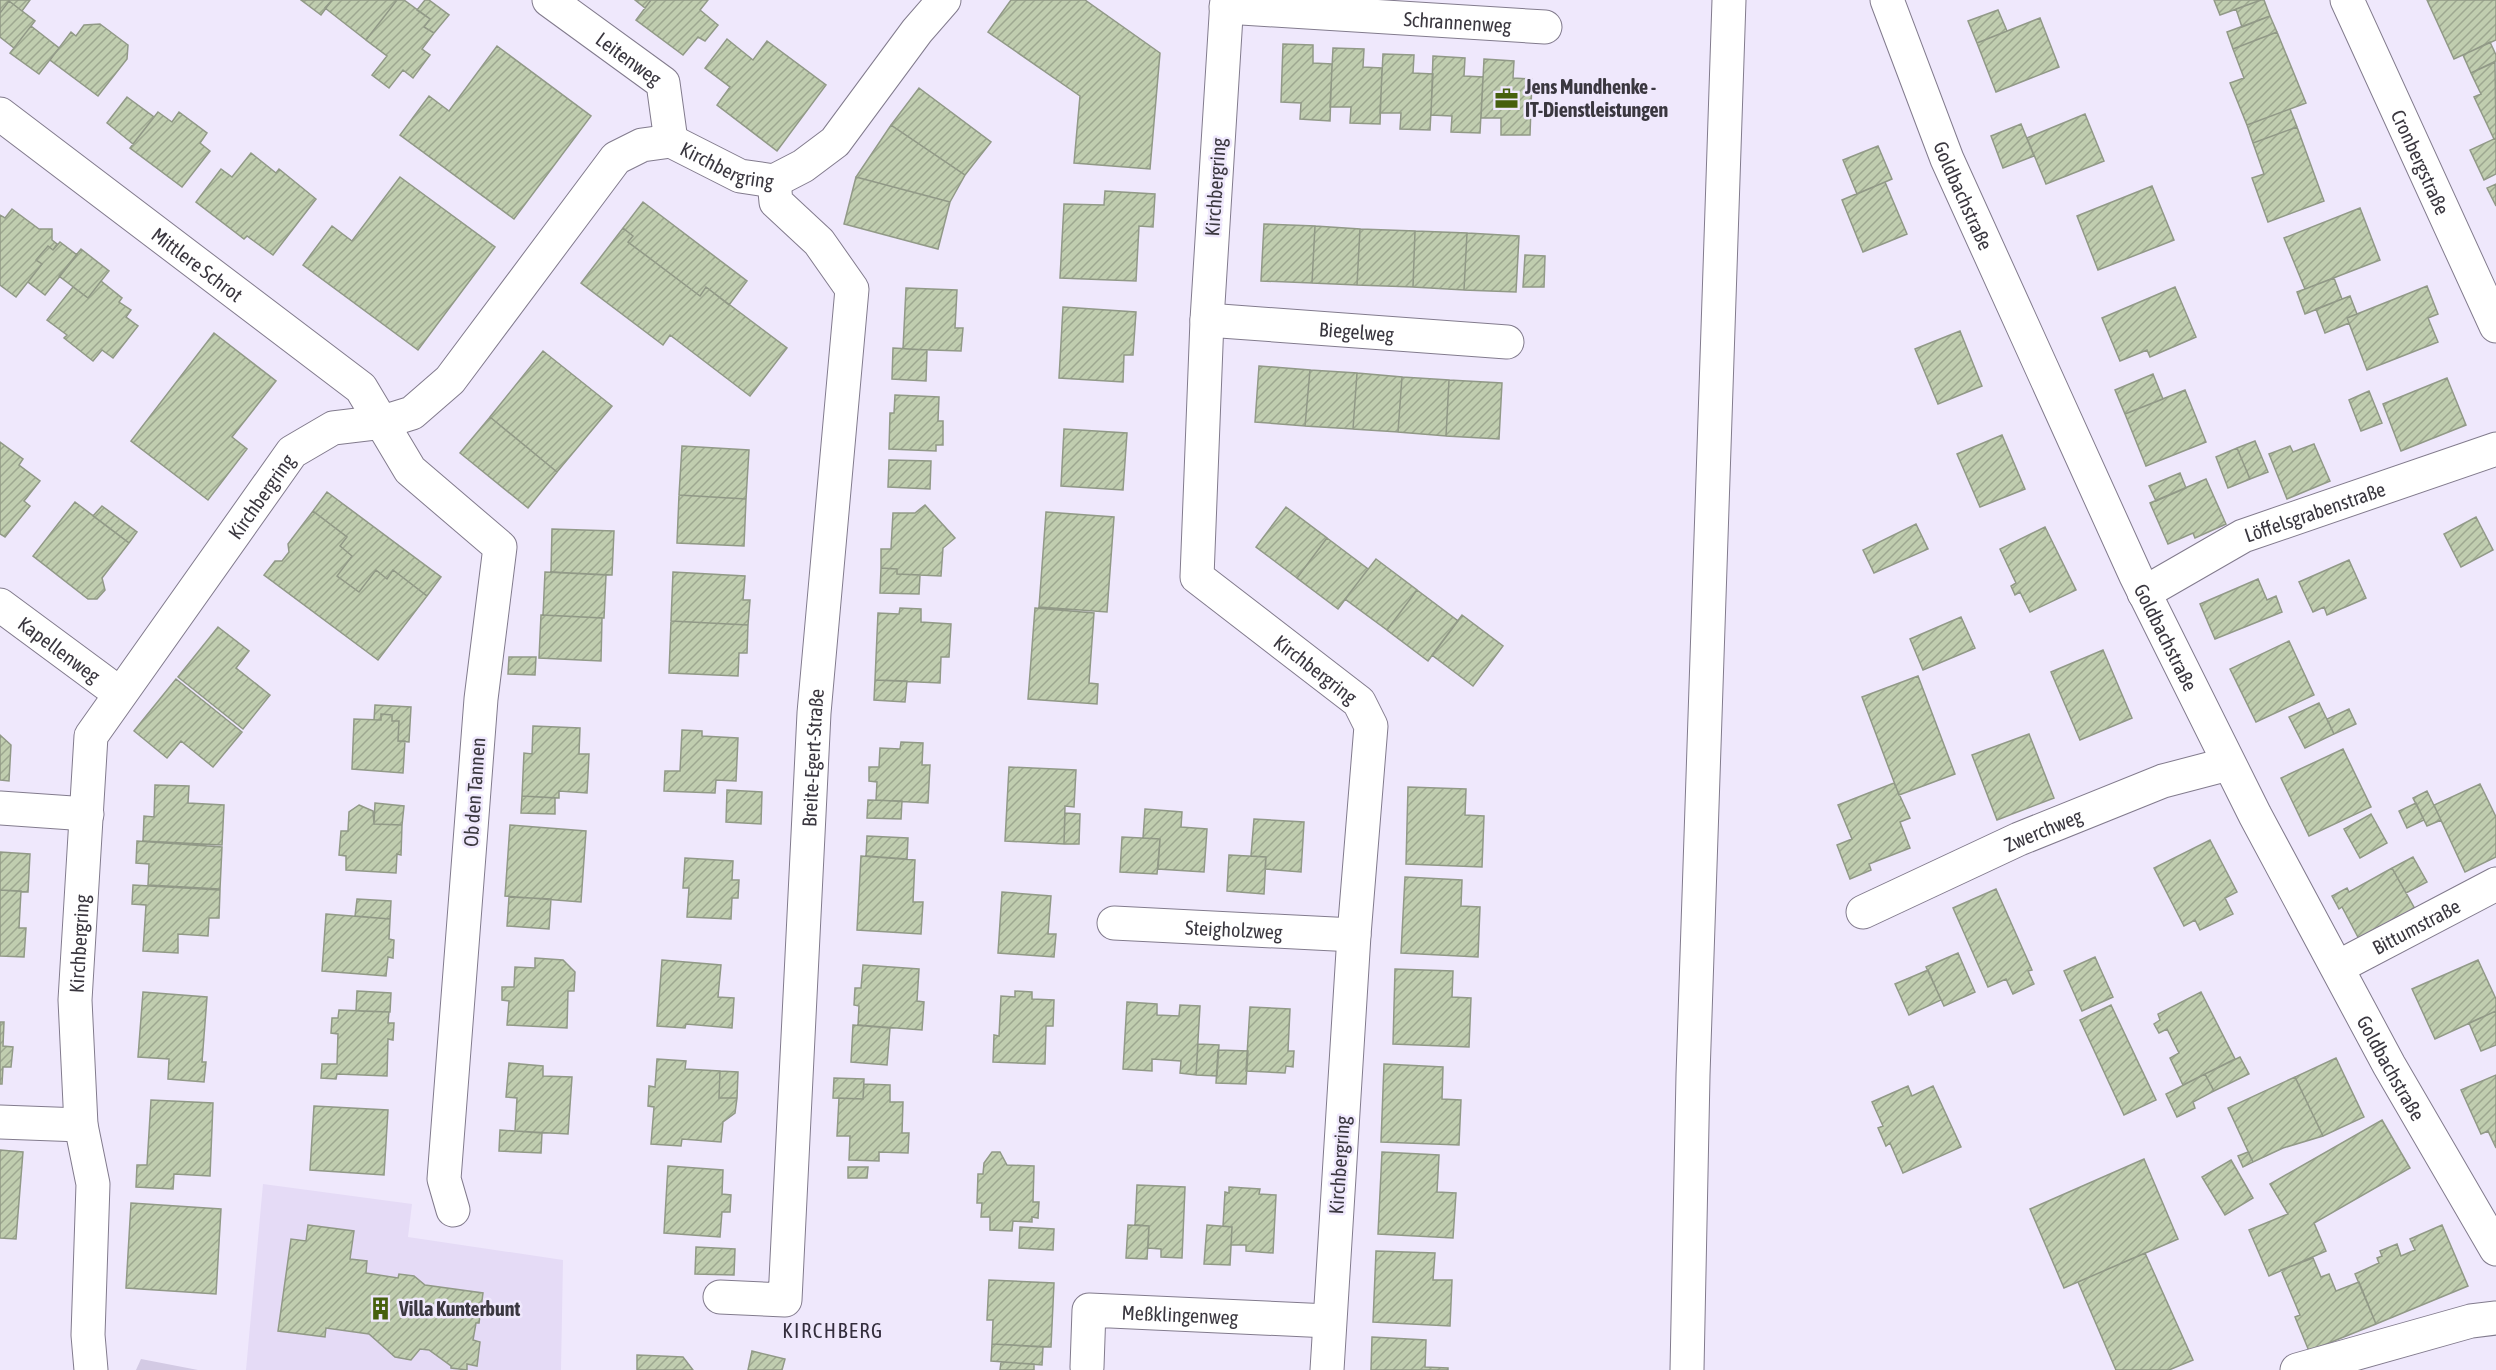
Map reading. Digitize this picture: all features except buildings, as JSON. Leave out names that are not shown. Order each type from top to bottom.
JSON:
[{"type":"street","name":"Leitenweg","points":[[549,0],[663,83],[671,141]]},
{"type":"street","name":"Kirchbergring","points":[[91,1370],[88,1335],[93,1184],[81,1125],[75,1000],[91,736],[119,693],[292,452],[333,428],[383,422],[412,413],[450,380],[616,158],[642,145],[671,141],[740,176],[774,181],[802,166],[835,142],[917,31],[944,0]]},
{"type":"street","points":[[1687,1370],[1693,1064],[1729,0]]},
{"type":"street","name":"Goldbachstraße","points":[[1887,0],[1947,159],[2145,593],[2228,764],[2389,1065],[2496,1249]]},
{"type":"street","name":"Cronbergstraße","points":[[2347,0],[2496,326]]},
{"type":"street","name":"Kirchbergring","points":[[1226,3],[1207,320],[1197,577],[1359,702],[1371,726],[1354,935],[1327,1370]]},
{"type":"street","name":"Schrannenweg","points":[[1226,3],[1545,27]]},
{"type":"street","name":"Mittlere Schrot","points":[[0,114],[361,388],[383,422]]},
{"type":"street","name":"Breite-Egert-Straße","points":[[720,1298],[785,1300],[814,713],[852,288],[819,242],[776,202],[774,181]]},
{"type":"street","name":"Biegelweg","points":[[1207,320],[1507,342]]},
{"type":"street","name":"Ob den Tannen","points":[[383,422],[410,470],[500,547],[481,699],[444,1179],[453,1210]]},
{"type":"street","name":"Löffelsgrabenstraße","points":[[2145,593],[2243,536],[2496,449]]},
{"type":"street","name":"Kapellenweg","points":[[0,605],[119,693]]},
{"type":"street","name":"Zwerchweg","points":[[1863,912],[2030,835],[2163,781],[2228,764]]},
{"type":"street","points":[[0,808],[87,814]]},
{"type":"street","name":"Bittumstraße","points":[[2338,967],[2496,884]]},
{"type":"street","name":"Steigholzweg","points":[[1114,923],[1354,935]]},
{"type":"street","points":[[0,1122],[81,1125]]},
{"type":"street","name":"Meßklingenweg","points":[[1087,1368],[1089,1310],[1329,1321]]},
{"type":"street","points":[[2297,1370],[2471,1321],[2496,1318]]},
{"type":"shaded area","points":[[263,1184],[412,1204],[408,1237],[563,1260],[561,1370],[246,1370]]},
{"type":"shaded area","points":[[141,1359],[198,1370],[136,1370]]},
{"type":"place","name":"Jens Mundhenke - IT-Dienstleistungen","points":[[1507,98]]},
{"type":"place","name":"Villa Kunterbunt","points":[[381,1308]]},
{"type":"district","name":"KIRCHBERG","points":[[833,1330]]}]
